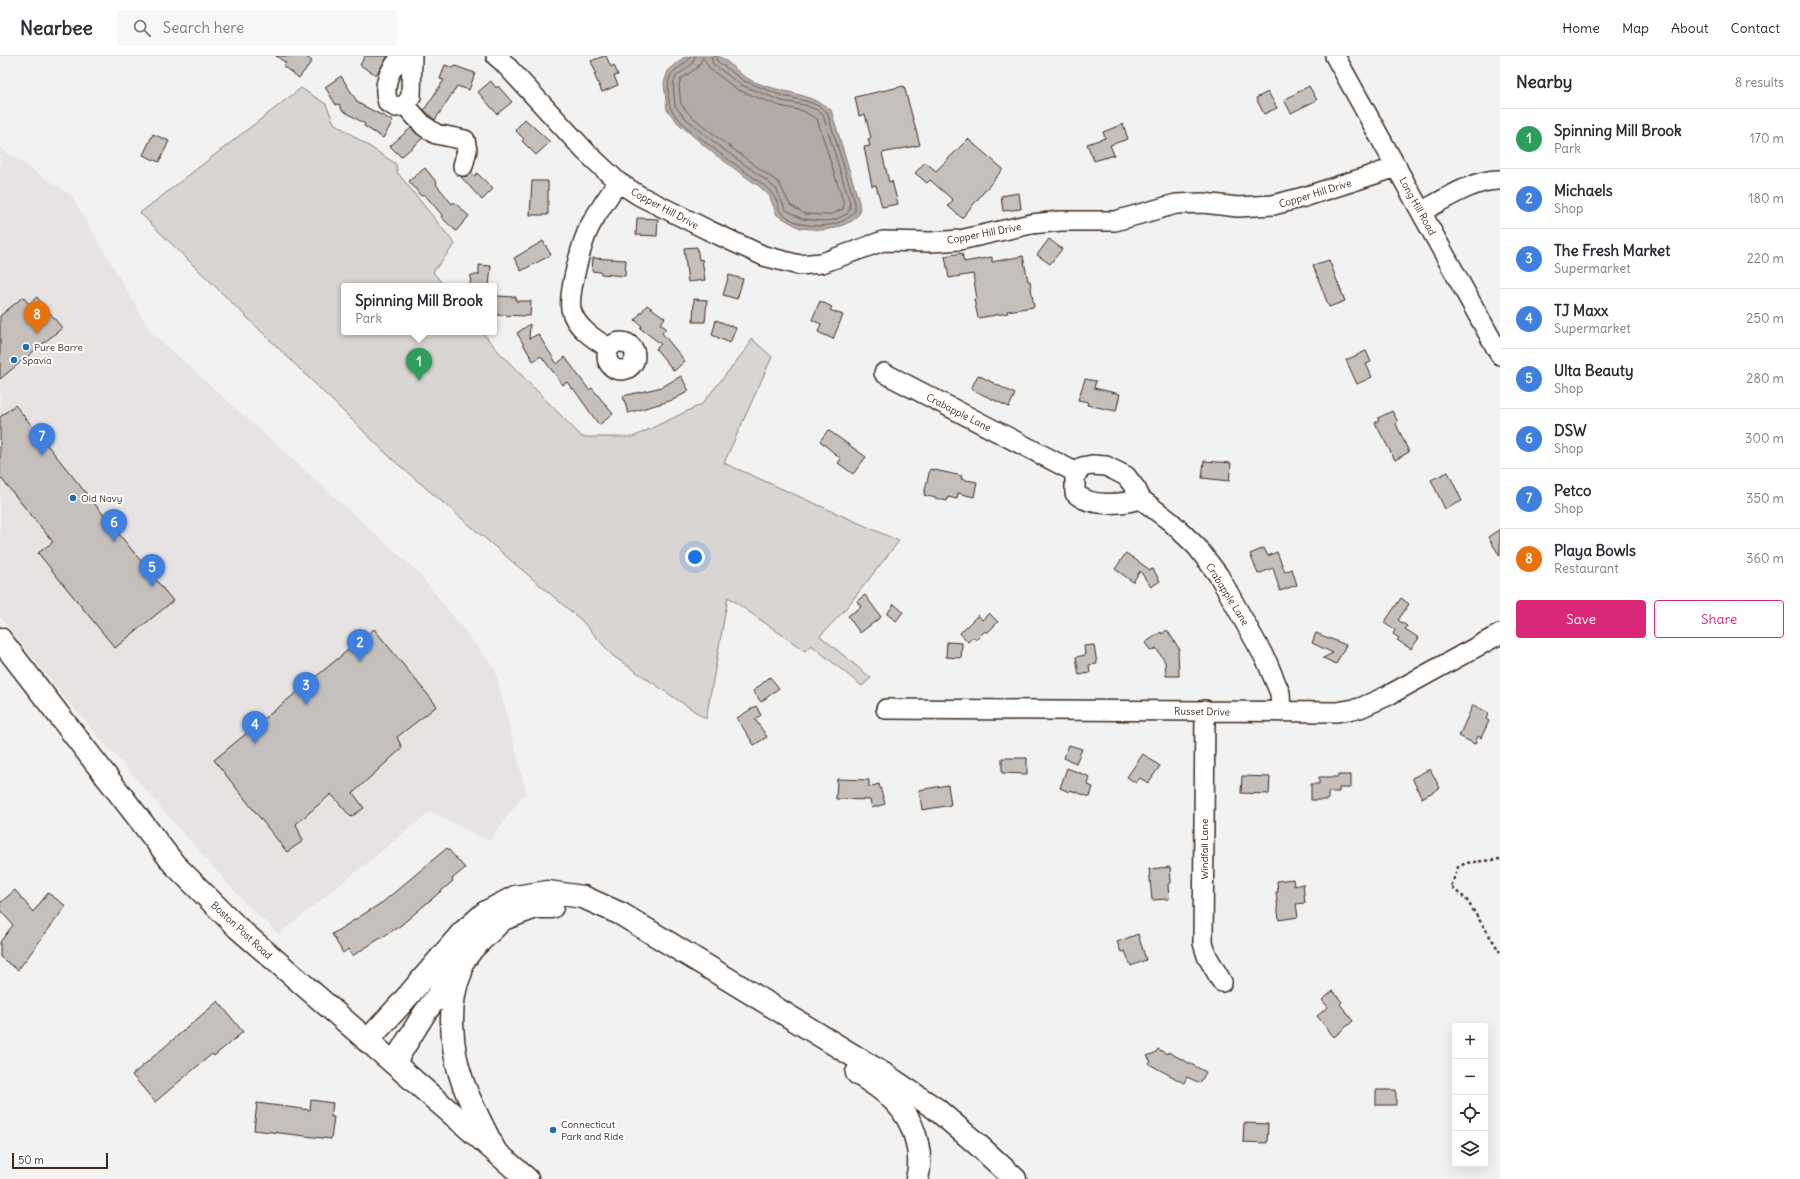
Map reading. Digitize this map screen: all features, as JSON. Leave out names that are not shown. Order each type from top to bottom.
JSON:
[{"type":"main road","name":"Boston Post Road","points":[[0,639],[174,864],[238,928],[527,1179]]},
{"type":"main road","points":[[367,1041],[462,933],[486,912],[515,897],[548,892],[583,897],[621,914],[890,1078],[936,1109],[1015,1179]]},
{"type":"main road","points":[[394,1063],[424,1014],[473,948],[503,919],[536,907],[573,907],[607,920],[874,1083],[903,1111],[916,1138],[919,1170],[917,1179]]},
{"type":"main road","points":[[473,948],[458,979],[453,1000],[453,1042],[462,1079],[494,1149]]},
{"type":"street","points":[[403,56],[398,61],[386,82],[384,92],[388,103],[396,108],[405,105],[411,97],[412,56]]},
{"type":"street","name":"Copper Hill Drive","points":[[496,56],[585,151],[618,182],[640,196],[714,234],[764,256],[799,265],[822,263],[883,241],[931,242],[960,240],[984,233],[1030,224],[1061,221],[1115,221],[1176,204],[1202,204],[1238,207],[1273,205],[1304,197],[1397,167]]},
{"type":"street","name":"Long Hill Road","points":[[1335,56],[1500,355]]},
{"type":"street","points":[[405,105],[424,126],[436,134],[465,140],[468,150],[462,166]]},
{"type":"street","points":[[1421,212],[1460,191],[1492,179],[1500,180]]},
{"type":"street","points":[[608,348],[593,339],[580,326],[571,309],[573,277],[589,227],[618,182]]},
{"type":"street","name":"Crabapple Lane","points":[[884,373],[1077,472],[1082,467],[1092,465],[1106,466],[1126,476],[1136,489],[1141,499],[1171,522],[1192,542],[1219,576],[1267,662],[1280,693],[1281,712]]},
{"type":"street","points":[[1077,472],[1074,484],[1075,493],[1079,497],[1094,502],[1129,502],[1141,499]]},
{"type":"street","name":"Russet Drive","points":[[886,709],[1337,712],[1360,708],[1388,696],[1500,634]]},
{"type":"street","name":"Windfall Lane","points":[[1205,710],[1203,943],[1206,956],[1222,982]]},
{"type":"path","points":[[1500,859],[1466,863],[1458,867],[1451,888],[1466,899],[1500,952]]},
{"type":"shaded area","points":[[301,88],[326,104],[334,123],[396,164],[397,172],[455,244],[433,272],[442,283],[341,283],[341,335],[485,335],[498,351],[582,437],[633,437],[702,404],[750,344],[751,338],[772,357],[724,463],[899,541],[843,612],[820,636],[871,678],[862,686],[811,645],[805,651],[728,597],[706,719],[613,656],[581,620],[393,460],[140,213]]},
{"type":"shaded area","points":[[0,148],[72,196],[151,332],[418,572],[495,669],[526,792],[489,841],[430,812],[279,934],[243,901],[62,695],[0,617]]},
{"type":"water","points":[[693,56],[718,56],[745,77],[755,82],[811,99],[821,103],[831,110],[859,202],[860,213],[852,221],[836,228],[823,230],[800,228],[777,215],[769,195],[713,153],[679,124],[667,110],[664,83],[668,71],[683,58]]},
{"type":"building","points":[[276,56],[305,56],[312,61],[299,78],[283,66],[286,63]]},
{"type":"building","points":[[365,56],[388,56],[376,75],[360,65]]},
{"type":"building","points":[[606,56],[611,67],[614,65],[618,75],[614,76],[618,85],[602,92],[594,74],[596,73],[591,61]]},
{"type":"building","points":[[445,65],[453,68],[455,66],[475,73],[469,90],[457,86],[435,120],[424,110],[444,80],[440,79]]},
{"type":"building","points":[[341,76],[358,103],[393,121],[383,138],[364,126],[365,124],[342,110],[339,104],[336,105],[325,87]]},
{"type":"building","points":[[491,81],[496,88],[498,86],[512,102],[497,114],[478,92]]},
{"type":"building","points":[[904,86],[920,145],[882,153],[889,182],[892,181],[898,204],[882,207],[876,185],[872,186],[864,147],[870,146],[868,139],[871,138],[865,114],[859,116],[855,97]]},
{"type":"building","points":[[1309,86],[1317,100],[1291,113],[1284,100]]},
{"type":"building","points":[[1268,92],[1277,108],[1264,114],[1256,98]]},
{"type":"building","points":[[525,119],[550,142],[536,155],[522,141],[524,139],[515,130]]},
{"type":"building","points":[[1123,124],[1128,139],[1110,145],[1114,155],[1094,161],[1087,144],[1105,138],[1103,132]]},
{"type":"building","points":[[411,128],[423,138],[401,157],[390,146]]},
{"type":"building","points":[[153,134],[169,141],[159,162],[143,155]]},
{"type":"building","points":[[968,139],[1003,169],[962,218],[948,206],[953,200],[930,180],[927,183],[915,173],[925,162],[936,171]]},
{"type":"building","points":[[425,168],[452,204],[454,202],[469,216],[456,231],[441,217],[442,215],[424,194],[421,196],[409,181]]},
{"type":"building","points":[[472,173],[475,176],[477,173],[493,189],[482,200],[461,177]]},
{"type":"building","points":[[532,181],[548,181],[548,215],[530,215]]},
{"type":"building","points":[[1019,193],[1021,209],[1003,211],[1001,196]]},
{"type":"building","points":[[637,218],[658,219],[657,236],[636,235]]},
{"type":"building","points":[[1049,239],[1062,249],[1050,264],[1037,255]]},
{"type":"building","points":[[543,241],[551,255],[521,271],[514,258]]},
{"type":"building","points":[[697,247],[699,260],[702,259],[705,280],[688,282],[684,248]]},
{"type":"building","points":[[962,253],[964,262],[992,257],[992,262],[1023,256],[1028,281],[1030,281],[1034,307],[1007,311],[1008,313],[978,318],[974,299],[977,299],[973,274],[949,278],[945,256]]},
{"type":"building","points":[[593,258],[626,260],[625,276],[601,274],[601,272],[592,271]]},
{"type":"building","points":[[1329,260],[1345,301],[1329,307],[1313,265]]},
{"type":"building","points":[[479,265],[491,266],[489,283],[470,283],[471,275],[479,275]]},
{"type":"building","points":[[729,275],[743,279],[737,299],[723,295]]},
{"type":"building","points":[[497,296],[516,297],[516,301],[531,301],[530,316],[497,315]]},
{"type":"building","points":[[23,297],[29,304],[37,297],[62,328],[0,379],[0,316]]},
{"type":"building","points":[[694,299],[707,300],[705,322],[693,322]]},
{"type":"building","points":[[820,301],[832,307],[830,310],[843,315],[833,339],[818,332],[821,324],[812,320]]},
{"type":"building","points":[[647,305],[665,318],[660,324],[666,328],[662,333],[685,361],[674,371],[656,349],[661,344],[640,328],[642,326],[635,320]]},
{"type":"building","points":[[716,320],[736,328],[730,343],[712,335]]},
{"type":"building","points":[[530,324],[529,339],[538,334],[557,364],[565,357],[589,390],[592,388],[613,414],[599,425],[573,388],[572,389],[567,382],[563,385],[541,356],[533,361],[517,333]]},
{"type":"building","points":[[1366,351],[1371,362],[1366,364],[1372,377],[1357,384],[1346,360]]},
{"type":"building","points":[[978,375],[1015,394],[1009,407],[971,389]]},
{"type":"building","points":[[681,376],[689,391],[673,400],[628,413],[623,396],[662,387]]},
{"type":"building","points":[[1085,379],[1096,381],[1094,388],[1120,394],[1116,411],[1087,405],[1088,402],[1078,400]]},
{"type":"building","points":[[15,405],[173,601],[115,648],[38,553],[53,542],[0,477],[0,417]]},
{"type":"building","points":[[1392,411],[1398,422],[1396,424],[1409,452],[1395,460],[1375,423],[1379,420],[1378,418]]},
{"type":"building","points":[[828,430],[866,457],[853,474],[838,463],[841,459],[820,441]]},
{"type":"building","points":[[1204,461],[1231,463],[1229,481],[1202,478]]},
{"type":"building","points":[[930,469],[962,476],[961,479],[977,482],[974,497],[958,493],[957,499],[948,497],[947,501],[924,495]]},
{"type":"building","points":[[1448,472],[1462,501],[1445,509],[1431,480]]},
{"type":"building","points":[[1500,529],[1500,556],[1488,537]]},
{"type":"building","points":[[1264,548],[1268,556],[1277,552],[1285,572],[1292,569],[1297,585],[1280,591],[1273,568],[1258,574],[1250,554]]},
{"type":"building","points":[[1126,553],[1150,570],[1153,569],[1160,581],[1151,587],[1140,571],[1133,582],[1115,569]]},
{"type":"building","points":[[865,595],[881,617],[860,633],[848,616],[861,607],[857,601]]},
{"type":"building","points":[[1401,598],[1409,604],[1398,620],[1407,626],[1405,629],[1419,638],[1411,649],[1397,640],[1399,638],[1393,634],[1395,630],[1384,623]]},
{"type":"building","points":[[894,604],[903,612],[896,621],[887,614]]},
{"type":"building","points":[[989,613],[998,622],[987,633],[985,631],[976,640],[973,637],[968,642],[960,633],[978,615],[982,620]]},
{"type":"building","points":[[374,629],[437,706],[397,737],[402,748],[353,793],[364,808],[351,817],[331,794],[296,824],[303,841],[287,852],[214,760]]},
{"type":"building","points":[[1167,630],[1180,650],[1178,651],[1179,676],[1166,676],[1165,662],[1156,648],[1151,651],[1145,643],[1161,632],[1162,634]]},
{"type":"building","points":[[1316,633],[1346,645],[1336,664],[1323,658],[1333,653],[1312,643]]},
{"type":"building","points":[[947,642],[962,643],[961,658],[946,657]]},
{"type":"building","points":[[1094,645],[1097,664],[1089,665],[1090,673],[1079,675],[1076,657],[1085,655],[1084,646]]},
{"type":"building","points":[[770,677],[779,688],[761,702],[753,691]]},
{"type":"building","points":[[1473,705],[1489,713],[1486,719],[1489,721],[1481,738],[1478,736],[1475,744],[1459,736]]},
{"type":"building","points":[[756,706],[761,715],[755,719],[767,737],[754,745],[737,718]]},
{"type":"building","points":[[1069,745],[1082,749],[1076,763],[1064,758]]},
{"type":"building","points":[[1143,754],[1160,766],[1148,783],[1140,778],[1136,783],[1127,777]]},
{"type":"building","points":[[1002,758],[1027,758],[1027,774],[1002,773]]},
{"type":"building","points":[[1067,768],[1090,777],[1088,785],[1093,787],[1090,797],[1070,790],[1069,792],[1060,788]]},
{"type":"building","points":[[1430,769],[1440,788],[1422,798],[1412,778]]},
{"type":"building","points":[[1338,775],[1351,775],[1351,788],[1339,788],[1339,792],[1328,792],[1328,800],[1311,800],[1311,784],[1319,784],[1319,777],[1338,777]]},
{"type":"building","points":[[1242,776],[1270,777],[1269,794],[1241,793]]},
{"type":"building","points":[[837,779],[869,780],[869,787],[879,784],[885,804],[872,808],[870,800],[836,799]]},
{"type":"building","points":[[948,785],[951,805],[922,810],[919,790]]},
{"type":"building","points":[[447,848],[465,868],[452,879],[453,881],[400,926],[352,956],[348,949],[343,953],[332,934],[383,902]]},
{"type":"building","points":[[1170,867],[1171,883],[1168,884],[1169,899],[1152,900],[1149,869]]},
{"type":"building","points":[[1293,879],[1294,886],[1303,884],[1305,903],[1296,904],[1298,917],[1279,920],[1276,892],[1278,892],[1277,881]]},
{"type":"building","points":[[15,890],[33,912],[48,893],[66,906],[18,970],[0,957],[0,942],[13,925],[0,910],[0,903]]},
{"type":"building","points":[[1138,934],[1146,960],[1131,966],[1125,951],[1121,952],[1117,942]]},
{"type":"building","points":[[1333,991],[1342,1002],[1340,1004],[1353,1021],[1334,1037],[1317,1016],[1328,1007],[1322,1000]]},
{"type":"building","points":[[218,1001],[243,1032],[214,1056],[212,1054],[155,1102],[132,1075]]},
{"type":"building","points":[[1158,1049],[1167,1054],[1168,1052],[1206,1072],[1200,1083],[1187,1077],[1184,1083],[1149,1064],[1151,1062],[1147,1056],[1155,1053]]},
{"type":"building","points":[[1376,1090],[1396,1090],[1396,1105],[1376,1105]]},
{"type":"building","points":[[311,1100],[333,1103],[331,1117],[334,1117],[331,1139],[254,1130],[257,1103],[310,1110]]},
{"type":"building","points":[[1244,1123],[1268,1124],[1267,1143],[1243,1142]]},
{"type":"place","name":"Playa Bowls","points":[[37,334]]},
{"type":"place","name":"Pure Barre","points":[[26,347]]},
{"type":"place","name":"Spavia","points":[[14,360]]},
{"type":"place","name":"Spinning Mill Brook","points":[[419,381]]},
{"type":"place","name":"Petco","points":[[42,456]]},
{"type":"place","name":"Old Navy","points":[[73,498]]},
{"type":"place","name":"DSW","points":[[114,542]]},
{"type":"place","name":"Ulta Beauty","points":[[152,587]]},
{"type":"place","name":"Michaels","points":[[360,662]]},
{"type":"place","name":"The Fresh Market","points":[[306,705]]},
{"type":"place","name":"TJ Maxx","points":[[255,744]]},
{"type":"place","name":"Connecticut Park and Ride","points":[[553,1130]]}]
